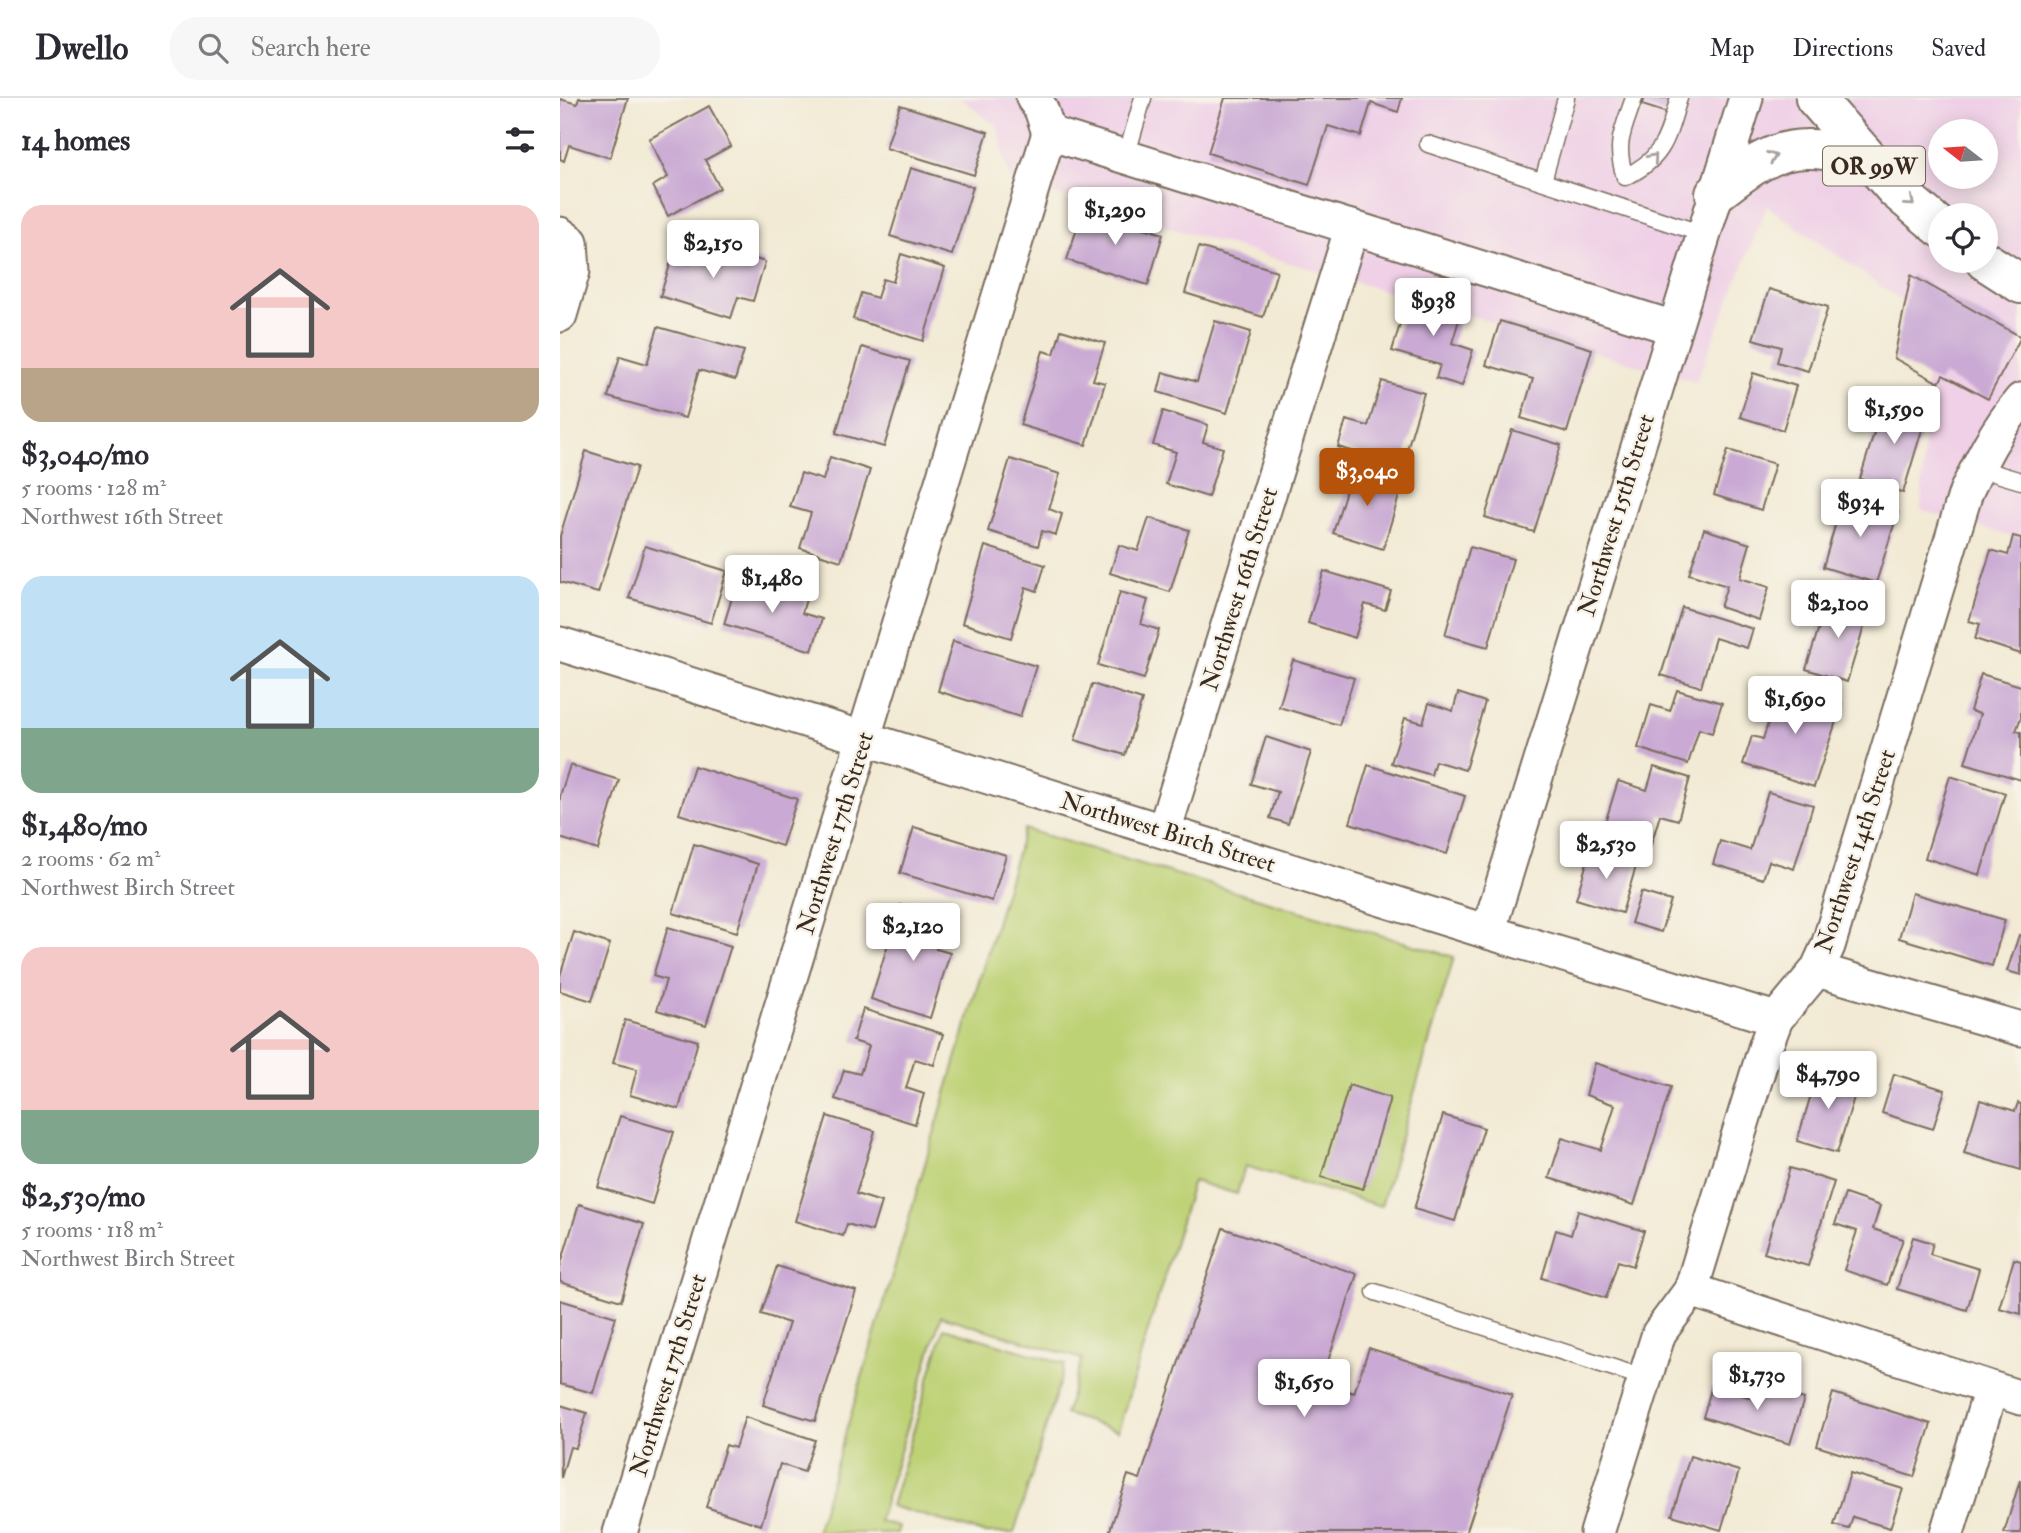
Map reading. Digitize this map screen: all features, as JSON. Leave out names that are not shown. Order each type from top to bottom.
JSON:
[{"type":"highway","name":"OR 99W","points":[[1815,98],[1896,190],[1928,217]]},
{"type":"highway","points":[[1715,194],[1754,164],[1780,153],[1806,149],[1866,156]]},
{"type":"highway","points":[[1998,270],[2021,284]]},
{"type":"street","points":[[1033,98],[1041,109],[1049,132],[1674,328]]},
{"type":"street","name":"Northwest 15th Street","points":[[1488,932],[1746,98]]},
{"type":"street","name":"Northwest 17th Street","points":[[620,1533],[1049,132]]},
{"type":"street","name":"Northwest 16th Street","points":[[1164,831],[1352,227]]},
{"type":"street","points":[[560,315],[573,271],[566,238]]},
{"type":"street","name":"Northwest 14th Street","points":[[1597,1533],[1659,1333],[1690,1290],[1776,1018],[1817,970],[1828,946],[1966,492],[1983,454],[2019,405]]},
{"type":"street","name":"Northwest Birch Street","points":[[560,644],[1488,932],[1776,1018]]},
{"type":"street","points":[[1817,970],[2021,1029]]},
{"type":"street","points":[[1690,1290],[2006,1393],[1947,1533]]},
{"type":"lane","points":[[1126,157],[1143,98]]},
{"type":"lane","points":[[1542,181],[1566,98]]},
{"type":"lane","points":[[1616,205],[1625,177],[1619,158],[1619,144],[1634,98]]},
{"type":"lane","points":[[1625,177],[1643,169],[1656,157],[1667,139],[1679,98]]},
{"type":"lane","points":[[1428,144],[1703,234]]},
{"type":"lane","points":[[1977,468],[2021,481]]},
{"type":"lane","points":[[1375,1292],[1645,1378]]},
{"type":"shaded area","points":[[960,98],[2021,98],[2021,539],[1921,510],[1929,320],[1767,206],[1696,382],[1010,181],[997,126]]},
{"type":"green space","points":[[1024,829],[1454,957],[1381,1206],[1245,1166],[1237,1194],[1193,1181],[1118,1431],[1065,1414],[1082,1359],[941,1316],[879,1521],[899,1527],[897,1533],[816,1533]]},
{"type":"green space","points":[[944,1328],[1065,1364],[1014,1533],[984,1533],[891,1506]]},
{"type":"building","points":[[579,98],[628,98],[610,158],[569,145],[564,161],[560,159],[560,99],[577,104]]},
{"type":"building","points":[[1225,98],[1402,98],[1398,112],[1371,103],[1361,136],[1328,126],[1309,185],[1208,153]]},
{"type":"building","points":[[1645,98],[1672,98],[1667,113],[1642,105]]},
{"type":"building","points":[[900,105],[988,132],[974,175],[886,148]]},
{"type":"building","points":[[709,106],[731,146],[705,160],[720,188],[668,216],[653,186],[668,177],[649,139]]},
{"type":"building","points":[[911,168],[973,187],[952,255],[890,236]]},
{"type":"building","points":[[1083,209],[1163,234],[1148,285],[1067,260]]},
{"type":"building","points":[[697,241],[765,262],[753,301],[738,297],[731,318],[660,296],[672,259],[690,264]]},
{"type":"building","points":[[1199,247],[1277,271],[1263,317],[1185,293]]},
{"type":"building","points":[[901,254],[945,268],[923,341],[853,319],[861,293],[877,298],[883,279],[893,282]]},
{"type":"building","points":[[1911,275],[2021,337],[1988,399],[1943,375],[1939,383],[1894,358]]},
{"type":"building","points":[[1769,289],[1828,307],[1808,371],[1777,362],[1781,347],[1753,339]]},
{"type":"building","points":[[1409,294],[1462,310],[1452,343],[1473,350],[1462,386],[1436,378],[1440,365],[1392,351]]},
{"type":"building","points":[[1215,321],[1251,332],[1227,413],[1158,392],[1163,372],[1197,382]]},
{"type":"building","points":[[1500,321],[1592,349],[1567,432],[1521,418],[1533,379],[1486,365]]},
{"type":"building","points":[[658,327],[744,351],[735,380],[699,370],[685,418],[608,397],[620,356],[647,364]]},
{"type":"building","points":[[1061,330],[1105,343],[1093,380],[1105,383],[1086,445],[1020,425],[1043,351],[1054,354]]},
{"type":"building","points":[[862,347],[910,361],[884,447],[836,433]]},
{"type":"building","points":[[1753,373],[1796,386],[1783,430],[1740,417]]},
{"type":"building","points":[[1382,381],[1424,393],[1402,466],[1338,447],[1346,420],[1368,426]]},
{"type":"building","points":[[1884,400],[1927,413],[1903,493],[1860,479]]},
{"type":"building","points":[[1163,411],[1208,425],[1203,442],[1223,448],[1208,497],[1166,484],[1176,452],[1153,445]]},
{"type":"building","points":[[1512,430],[1561,445],[1534,532],[1485,517]]},
{"type":"building","points":[[1728,450],[1775,464],[1761,510],[1714,495]]},
{"type":"building","points":[[586,451],[637,467],[598,593],[560,582],[560,536]]},
{"type":"building","points":[[830,457],[870,470],[841,561],[800,548],[811,513],[790,507],[801,473],[823,480]]},
{"type":"building","points":[[1010,459],[1060,474],[1049,509],[1062,514],[1056,535],[1042,531],[1038,546],[988,531]]},
{"type":"building","points":[[1343,468],[1402,486],[1383,549],[1333,533],[1347,487],[1338,485]]},
{"type":"building","points":[[1844,495],[1898,512],[1876,583],[1823,567]]},
{"type":"building","points":[[1149,518],[1189,530],[1170,592],[1110,573],[1119,545],[1138,551]]},
{"type":"building","points":[[1704,529],[1750,544],[1740,578],[1769,587],[1759,620],[1720,607],[1727,586],[1689,574]]},
{"type":"building","points":[[2013,536],[2021,538],[2021,654],[1975,639],[1980,624],[1969,621],[1991,550],[2008,555]]},
{"type":"building","points":[[645,546],[727,571],[711,623],[629,598]]},
{"type":"building","points":[[985,546],[1045,565],[1037,591],[1026,587],[1011,638],[962,623]]},
{"type":"building","points":[[1470,547],[1513,559],[1488,647],[1445,635]]},
{"type":"building","points":[[1324,571],[1391,591],[1385,610],[1365,604],[1355,638],[1308,623]]},
{"type":"building","points":[[738,578],[806,599],[802,613],[822,619],[812,651],[724,624]]},
{"type":"building","points":[[1120,592],[1148,600],[1141,624],[1159,630],[1144,679],[1098,665]]},
{"type":"building","points":[[1828,598],[1869,610],[1847,682],[1806,669]]},
{"type":"building","points":[[1682,607],[1753,629],[1747,648],[1715,638],[1701,687],[1661,675]]},
{"type":"building","points":[[953,641],[1036,666],[1020,717],[938,691]]},
{"type":"building","points":[[1293,660],[1354,678],[1339,725],[1279,707]]},
{"type":"building","points":[[1981,674],[2021,686],[2021,717],[2016,731],[2021,732],[2021,780],[1965,763],[1980,714],[1970,711]]},
{"type":"building","points":[[1092,684],[1142,700],[1125,755],[1075,740]]},
{"type":"building","points":[[1781,684],[1842,704],[1814,787],[1743,764],[1752,736],[1763,739]]},
{"type":"building","points":[[1677,690],[1722,703],[1712,733],[1699,729],[1688,764],[1638,748],[1651,705],[1670,711]]},
{"type":"building","points":[[1458,693],[1485,702],[1465,770],[1435,761],[1431,775],[1391,763],[1405,718],[1423,723],[1429,703],[1453,711]]},
{"type":"building","points":[[1266,737],[1311,752],[1288,824],[1270,818],[1278,792],[1251,784]]},
{"type":"building","points":[[570,765],[619,780],[598,850],[560,838],[560,796]]},
{"type":"building","points":[[1368,765],[1465,796],[1447,854],[1350,823]]},
{"type":"building","points":[[694,766],[797,799],[782,846],[679,814]]},
{"type":"building","points":[[1654,767],[1690,778],[1678,820],[1660,815],[1650,848],[1602,833],[1618,781],[1647,790]]},
{"type":"building","points":[[1950,776],[2005,793],[1980,875],[1925,858]]},
{"type":"building","points":[[1768,792],[1813,805],[1794,869],[1769,861],[1763,879],[1713,864],[1720,841],[1750,850]]},
{"type":"building","points":[[914,827],[1006,855],[992,901],[900,873]]},
{"type":"building","points":[[694,844],[758,864],[737,932],[673,913]]},
{"type":"building","points":[[1591,849],[1637,863],[1622,913],[1576,899]]},
{"type":"building","points":[[1641,892],[1671,901],[1661,932],[1631,923]]},
{"type":"building","points":[[1912,893],[2005,920],[1992,966],[1899,938]]},
{"type":"building","points":[[900,905],[946,919],[936,949],[950,953],[930,1018],[871,999]]},
{"type":"building","points":[[668,927],[731,946],[706,1025],[657,1010],[666,980],[653,976]]},
{"type":"building","points":[[574,932],[610,944],[592,1001],[560,991],[560,976]]},
{"type":"building","points":[[2019,935],[2021,936],[2021,975],[2007,971]]},
{"type":"building","points":[[863,1009],[943,1034],[934,1065],[915,1059],[906,1088],[924,1094],[915,1124],[835,1099],[844,1070],[860,1074],[869,1046],[853,1041]]},
{"type":"building","points":[[625,1020],[698,1041],[679,1109],[630,1095],[637,1069],[613,1063]]},
{"type":"building","points":[[1595,1063],[1671,1087],[1634,1205],[1549,1178],[1562,1138],[1601,1150],[1615,1105],[1586,1095]]},
{"type":"building","points":[[1819,1069],[1859,1081],[1837,1153],[1797,1141]]},
{"type":"building","points":[[1894,1074],[1945,1090],[1933,1129],[1882,1113]]},
{"type":"building","points":[[1349,1085],[1390,1098],[1363,1189],[1321,1177]]},
{"type":"building","points":[[1980,1100],[2015,1111],[2018,1103],[2021,1104],[2021,1170],[1964,1153]]},
{"type":"building","points":[[1443,1115],[1484,1128],[1455,1221],[1414,1209]]},
{"type":"building","points":[[620,1116],[674,1132],[652,1204],[598,1187]]},
{"type":"building","points":[[827,1116],[875,1131],[856,1194],[881,1202],[872,1231],[847,1224],[843,1236],[795,1221]]},
{"type":"building","points":[[1790,1168],[1834,1182],[1808,1266],[1764,1253]]},
{"type":"building","points":[[1845,1194],[1880,1206],[1873,1229],[1903,1239],[1887,1285],[1844,1270],[1857,1231],[1835,1224]]},
{"type":"building","points":[[579,1204],[644,1224],[621,1301],[560,1282],[560,1267]]},
{"type":"building","points":[[1578,1211],[1644,1231],[1633,1266],[1618,1261],[1606,1298],[1542,1278],[1556,1230],[1571,1235]]},
{"type":"building","points":[[1223,1228],[1357,1274],[1321,1382],[1354,1393],[1369,1348],[1512,1395],[1466,1533],[1109,1533],[1128,1475],[1140,1479]]},
{"type":"building","points":[[1913,1237],[1933,1243],[1930,1254],[1979,1269],[1967,1310],[1897,1289]]},
{"type":"building","points":[[2014,1259],[2021,1261],[2021,1314],[1999,1308]]},
{"type":"building","points":[[777,1266],[856,1291],[815,1421],[763,1405],[789,1323],[761,1314]]},
{"type":"building","points":[[560,1300],[616,1317],[593,1393],[560,1384]]},
{"type":"building","points":[[1756,1384],[1804,1399],[1790,1444],[1703,1417],[1712,1386],[1752,1398]]},
{"type":"building","points":[[1833,1393],[1931,1424],[1914,1477],[1817,1446]]},
{"type":"building","points":[[560,1405],[587,1413],[576,1448],[570,1447],[561,1478]]},
{"type":"building","points":[[745,1417],[815,1440],[804,1472],[780,1464],[761,1525],[706,1507],[726,1445],[735,1448]]},
{"type":"building","points":[[1690,1456],[1739,1471],[1721,1530],[1672,1515]]},
{"type":"building","points":[[1850,1473],[1903,1489],[1890,1528],[1853,1517],[1849,1529],[1834,1525]]},
{"type":"building","points":[[2020,1480],[2021,1533],[2004,1533]]}]
